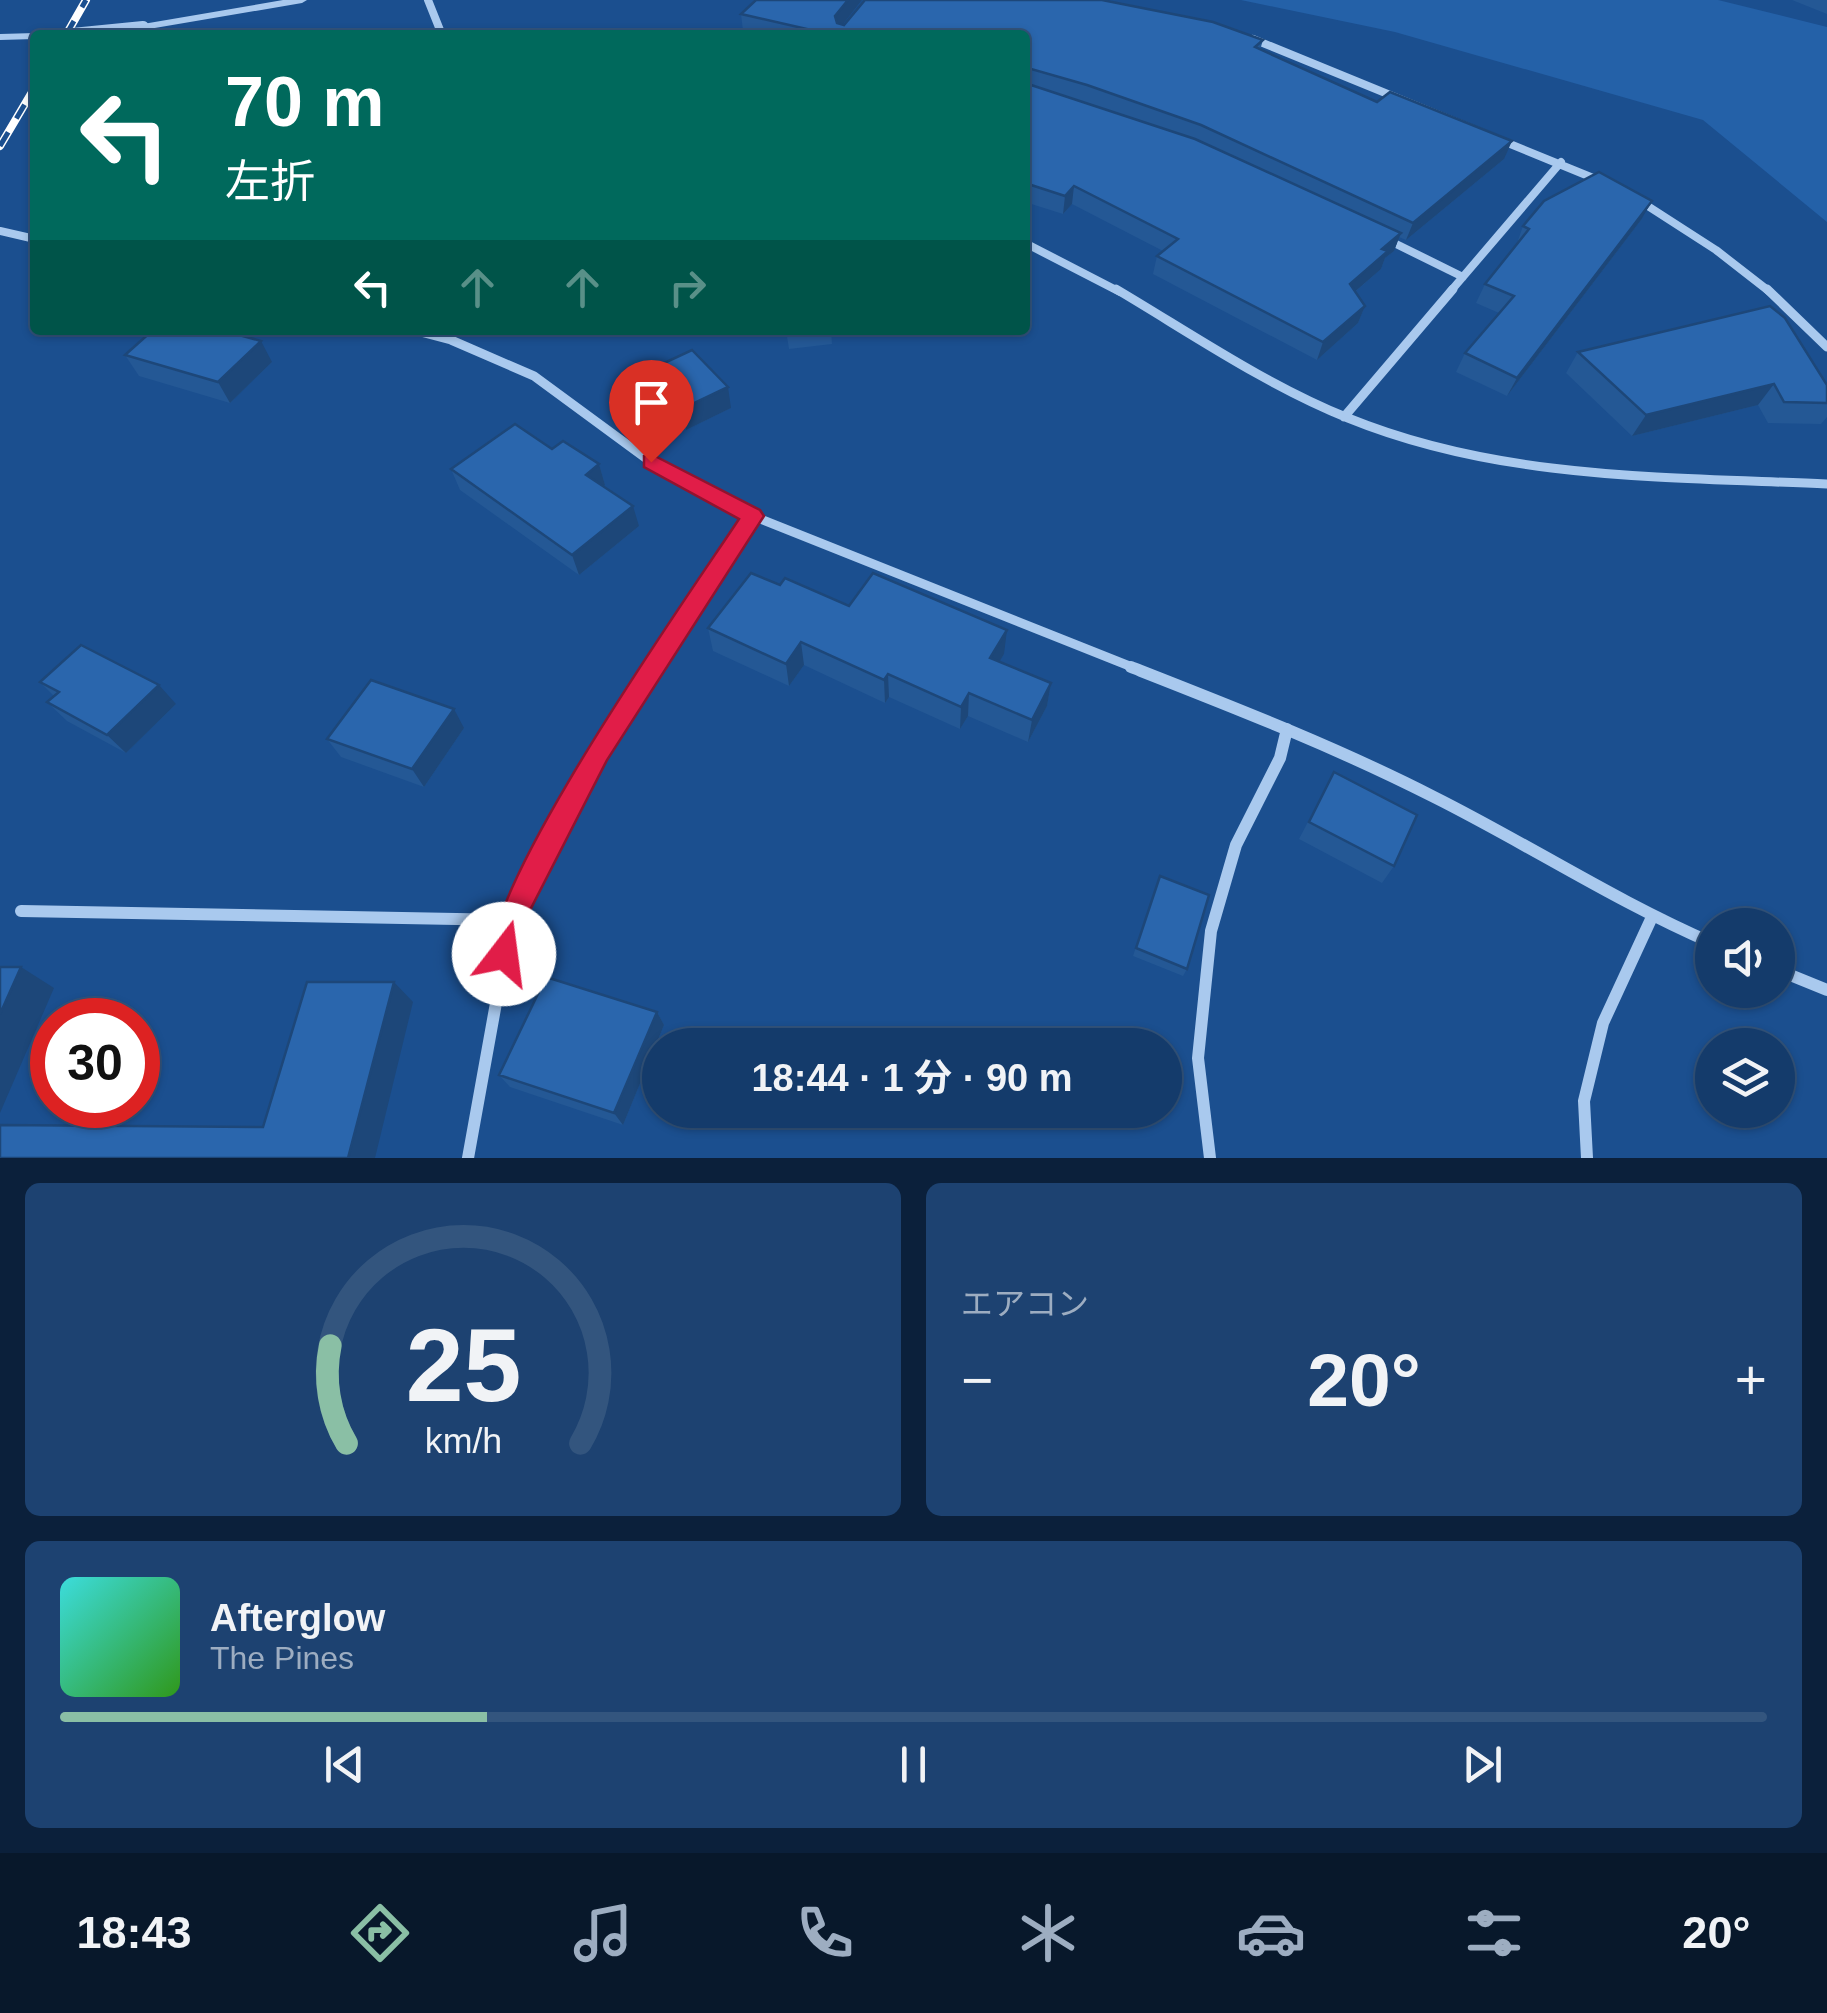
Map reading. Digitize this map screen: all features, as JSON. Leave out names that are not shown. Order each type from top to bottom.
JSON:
[{"type":"street","points":[[113,30],[302,0]]},
{"type":"street","points":[[428,0],[440,30]]},
{"type":"street","points":[[0,37],[30,36]]},
{"type":"street","points":[[1245,36],[1561,162],[1606,184]]},
{"type":"street","points":[[1344,417],[1561,162]]},
{"type":"street","points":[[1637,198],[1721,250],[1787,303],[1827,348]]},
{"type":"street","points":[[0,231],[30,238]]},
{"type":"street","points":[[1379,236],[1463,277]]},
{"type":"street","points":[[1030,246],[1344,417],[1437,452],[1537,470],[1827,484]]},
{"type":"street","points":[[432,335],[534,376],[651,462],[753,516],[1287,729],[1434,797],[1652,917],[1695,935]]},
{"type":"street","points":[[468,1158],[510,920],[598,752],[753,516]]},
{"type":"street","points":[[1210,1158],[1198,1058],[1210,932],[1236,845],[1280,758],[1287,729]]},
{"type":"street","points":[[21,911],[510,920]]},
{"type":"street","points":[[1587,1158],[1584,1101],[1603,1023],[1652,917]]},
{"type":"street","points":[[1795,977],[1827,990]]},
{"type":"shaded area","points":[[1241,0],[1718,0],[1827,27],[1827,222],[1703,120],[1395,32]]},
{"type":"building","points":[[756,0],[848,0],[835,16],[837,23],[844,25],[865,0],[1102,0],[1213,22],[1263,40],[1255,47],[1377,102],[1390,92],[1512,141],[1413,223],[1201,125],[1030,69],[1030,30],[811,30],[741,14]]},
{"type":"building","points":[[1030,85],[1195,139],[1401,233],[1382,249],[1388,251],[1350,284],[1365,306],[1323,342],[1157,256],[1178,239],[1074,186],[1065,196],[1030,185]]},
{"type":"building","points":[[1599,172],[1652,201],[1517,378],[1465,353],[1514,296],[1485,284],[1529,229],[1523,226],[1544,201]]},
{"type":"building","points":[[1770,306],[1785,318],[1827,385],[1827,403],[1784,402],[1774,384],[1646,415],[1578,352]]},
{"type":"building","points":[[147,335],[239,335],[261,341],[218,382],[125,355]]},
{"type":"building","points":[[692,350],[728,387],[682,409],[647,371]]},
{"type":"building","points":[[515,424],[552,449],[563,441],[599,464],[586,475],[633,506],[572,555],[451,469]]},
{"type":"building","points":[[751,573],[780,585],[785,578],[849,606],[873,573],[1007,630],[990,658],[1051,683],[1032,720],[969,693],[961,707],[888,674],[884,680],[801,642],[786,664],[708,628]]},
{"type":"building","points":[[81,645],[159,685],[107,735],[47,702],[59,692],[40,682]]},
{"type":"building","points":[[371,680],[454,709],[412,769],[327,739]]},
{"type":"building","points":[[1334,772],[1417,815],[1394,866],[1309,822]]},
{"type":"building","points":[[1160,876],[1209,895],[1187,969],[1136,948]]},
{"type":"building","points":[[0,967],[21,967],[0,1014]]},
{"type":"building","points":[[546,977],[657,1012],[650,1028],[642,1028],[642,1047],[614,1113],[499,1075]]},
{"type":"building","points":[[307,982],[394,982],[348,1158],[0,1158],[0,1125],[263,1127]]},
{"type":"railway","points":[[69,30],[86,0]]},
{"type":"railway","points":[[0,146],[30,95]]},
{"type":"route","points":[[504,954],[510,920],[598,752],[753,516],[651,462]]}]
